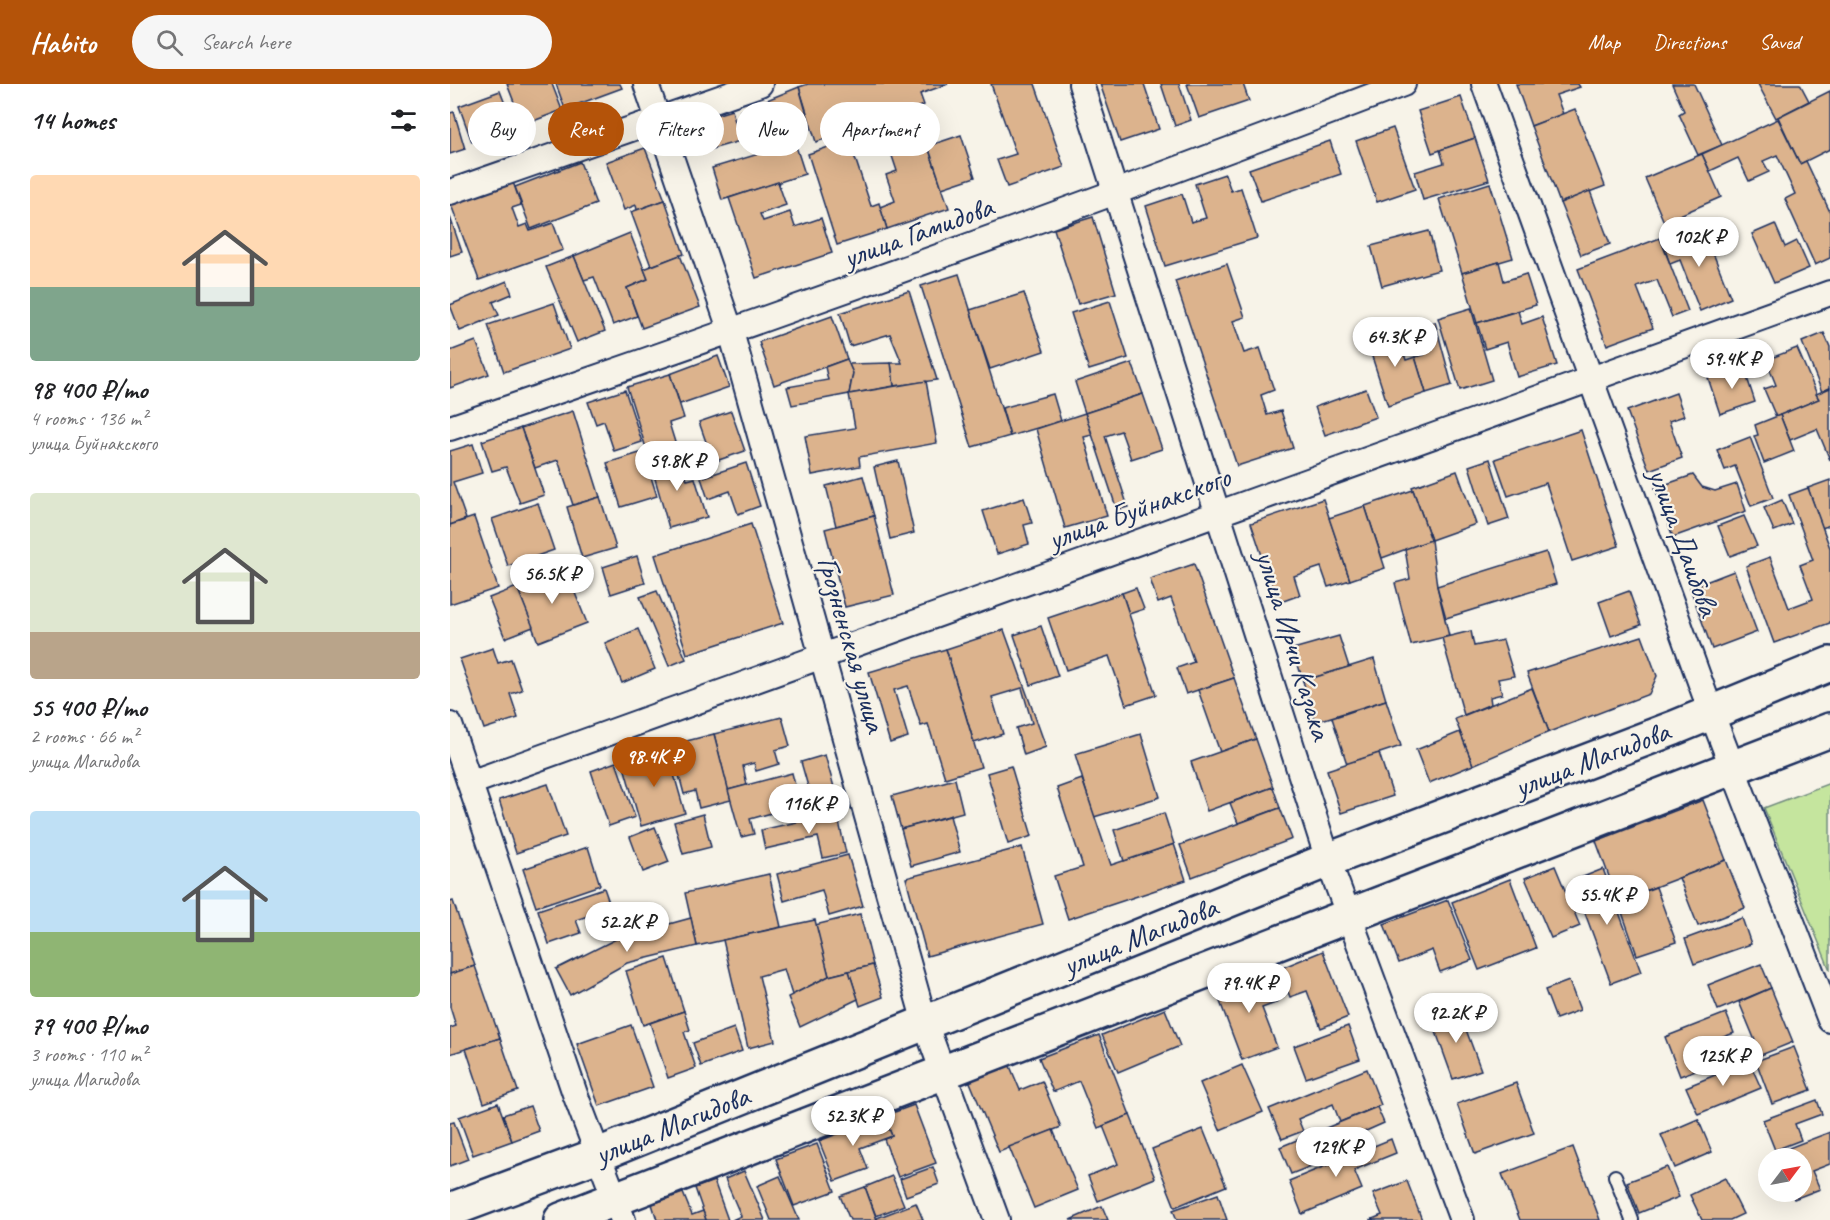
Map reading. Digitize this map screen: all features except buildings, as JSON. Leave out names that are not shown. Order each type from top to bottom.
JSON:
[{"type":"main road","name":"улица Магидова","points":[[450,1209],[598,1155],[1328,860],[1830,664]]},
{"type":"main road","name":"улица Магидова","points":[[561,1220],[619,1210],[941,1072],[1348,918],[1830,730]]},
{"type":"street","name":"Грозненская улица","points":[[646,84],[652,102]]},
{"type":"street","points":[[706,102],[759,84]]},
{"type":"street","name":"улица Ирчи Казака","points":[[1082,84],[1328,860],[1462,1220]]},
{"type":"street","name":"улица Гамидова","points":[[450,428],[731,332],[1118,194],[1403,84]]},
{"type":"street","name":"улица Даибова","points":[[1484,84],[1593,379],[1711,712],[1830,1020]]},
{"type":"street","points":[[450,192],[636,126]]},
{"type":"street","name":"Грозненская улица","points":[[671,156],[731,332],[925,1023],[997,1220]]},
{"type":"street","name":"улица Буйнакского","points":[[470,783],[1830,293]]},
{"type":"street","points":[[450,726],[619,1210]]},
{"type":"lane","points":[[1616,1176],[1632,1220]]},
{"type":"green space","points":[[1830,783],[1830,970],[1764,808]]}]
